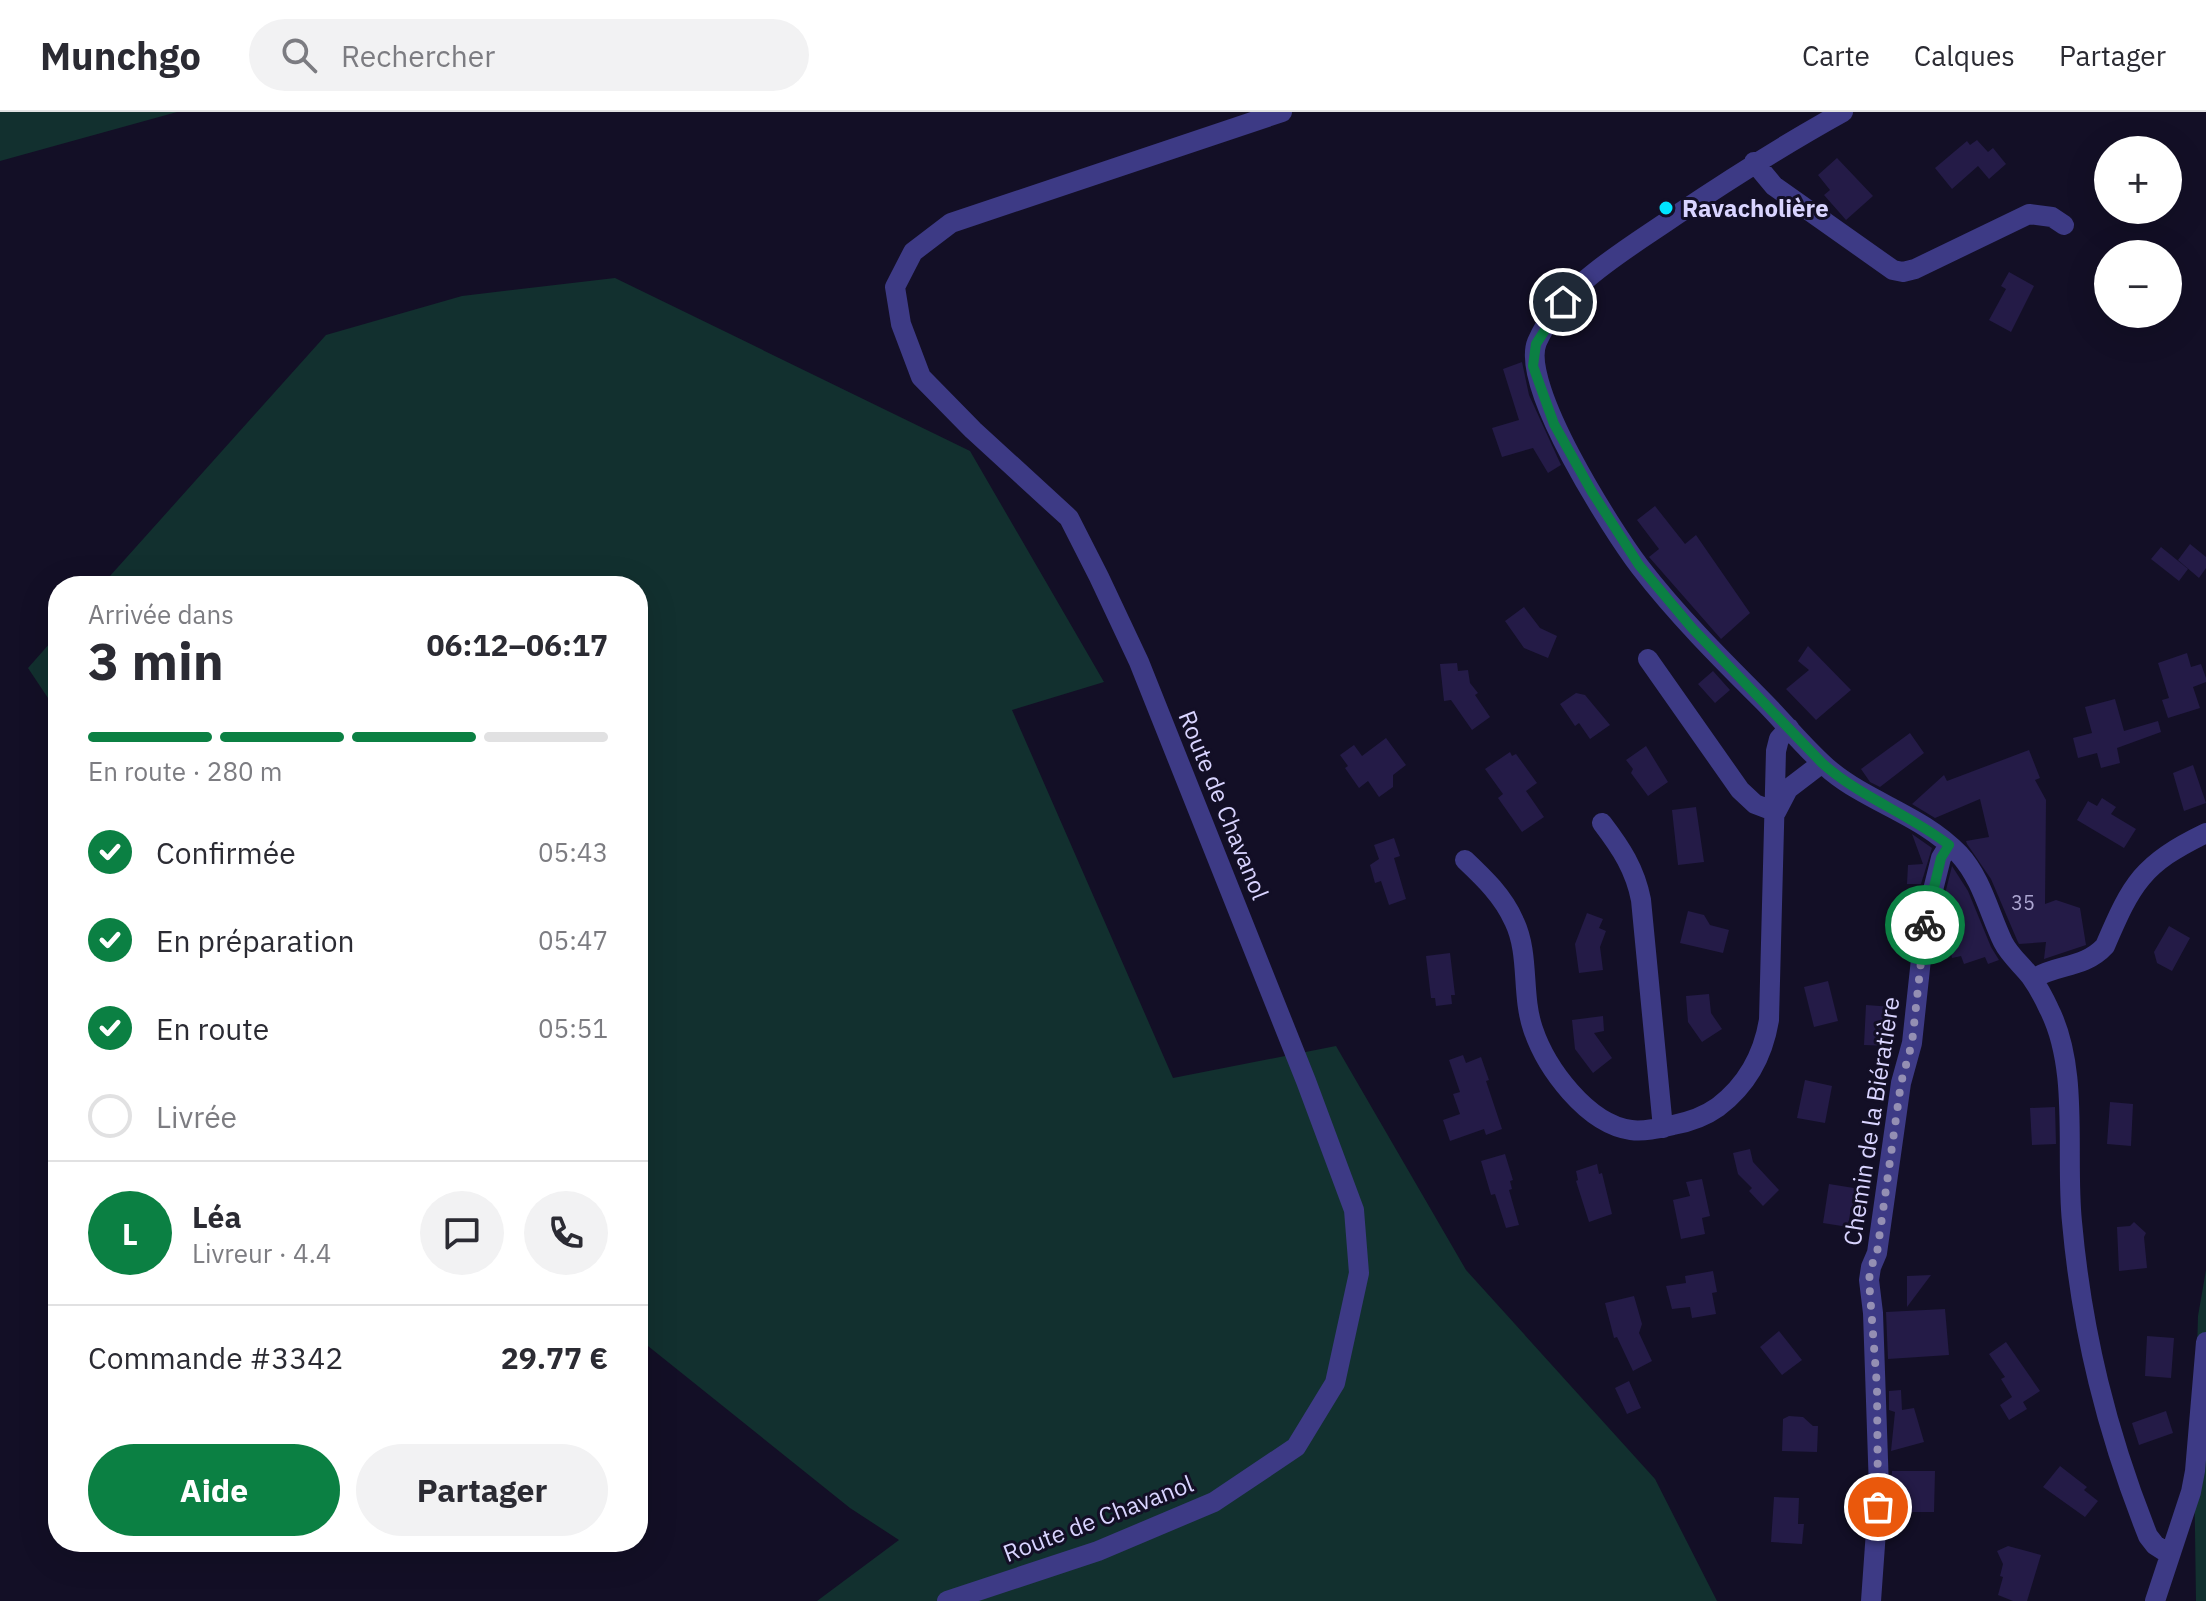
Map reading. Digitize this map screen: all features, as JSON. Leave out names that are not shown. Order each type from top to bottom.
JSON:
[{"type":"street","name":"Route de Chavanol","points":[[947,1601],[1098,1551],[1214,1502],[1296,1447],[1335,1383],[1359,1273],[1354,1210],[1306,1081],[1139,662],[1099,577],[1069,518],[973,430],[921,377],[901,324],[895,287],[913,252],[951,223],[1282,112]]},
{"type":"street","points":[[1843,112],[1754,162],[1625,250],[1584,282],[1563,302],[1547,325],[1536,344],[1533,366],[1554,424],[1592,492],[1639,565],[1710,650],[1822,763],[1835,774],[1906,815],[1961,857],[1974,875],[2004,944],[2033,979],[2052,1014],[2066,1061],[2071,1216],[2100,1398],[2148,1536],[2169,1554]]},
{"type":"street","points":[[1754,162],[1774,186],[1893,270],[1915,269],[2029,214],[2052,217],[2064,225]]},
{"type":"street","points":[[1648,659],[1740,790],[1755,804],[1776,812]]},
{"type":"street","points":[[1465,860],[1505,903],[1516,924],[1533,1028],[1553,1070],[1582,1104],[1630,1130],[1663,1128],[1709,1113],[1742,1085],[1761,1052],[1769,1020],[1776,751],[1779,739],[1789,728]]},
{"type":"street","points":[[1776,812],[1788,789],[1822,763]]},
{"type":"street","points":[[1602,823],[1629,860],[1637,878],[1663,1128]]},
{"type":"street","points":[[2033,979],[2080,964],[2099,953],[2133,886],[2144,872],[2206,833]]},
{"type":"street","name":"Chemin de la Biératière","points":[[1871,1601],[1879,1489],[1870,1272],[1877,1253],[1901,1083],[1912,1043],[1925,922],[1941,858],[1949,845]]},
{"type":"street","points":[[2155,1601],[2191,1492],[2206,1342]]},
{"type":"green space","points":[[0,112],[177,112],[0,161]]},
{"type":"green space","points":[[615,278],[970,451],[1104,682],[1012,710],[1173,1078],[1336,1046],[1466,1270],[1655,1479],[1717,1601],[817,1601],[899,1540],[850,1508],[648,1346],[648,576],[110,576],[326,335],[462,296]]},
{"type":"green space","points":[[48,645],[48,698],[28,668]]},
{"type":"green space","points":[[2206,1270],[2206,1601],[2196,1601],[2194,1459],[2198,1316]]},
{"type":"building","points":[[1977,140],[1988,152],[1993,148],[2006,164],[1989,179],[1978,166],[1952,189],[1935,168],[1967,141],[1970,145]]},
{"type":"building","points":[[1837,158],[1873,196],[1846,220],[1824,195],[1830,190],[1818,175]]},
{"type":"building","points":[[2009,272],[2034,286],[2011,332],[1989,320],[2006,289],[2001,286]]},
{"type":"building","points":[[1522,362],[1529,395],[1561,465],[1548,473],[1533,448],[1502,457],[1492,428],[1519,420],[1503,369]]},
{"type":"building","points":[[1655,506],[1685,544],[1696,535],[1750,613],[1721,639],[1649,557],[1659,549],[1637,520]]},
{"type":"building","points":[[2190,544],[2206,557],[2206,568],[2199,578],[2178,560]]},
{"type":"building","points":[[2161,547],[2188,569],[2179,581],[2151,559]]},
{"type":"building","points":[[1524,607],[1540,628],[1557,636],[1548,658],[1524,648],[1505,621]]},
{"type":"building","points":[[1808,646],[1851,690],[1816,720],[1786,689],[1809,670],[1798,661]]},
{"type":"building","points":[[2187,653],[2191,667],[2201,664],[2206,678],[2206,682],[2193,687],[2200,708],[2168,718],[2162,700],[2169,698],[2158,663]]},
{"type":"building","points":[[1457,663],[1458,671],[1468,670],[1470,683],[1478,693],[1475,695],[1490,717],[1472,730],[1451,700],[1444,701],[1440,664]]},
{"type":"building","points":[[1713,671],[1730,690],[1715,703],[1698,684]]},
{"type":"building","points":[[1576,693],[1585,695],[1610,725],[1590,739],[1579,723],[1575,726],[1560,704]]},
{"type":"building","points":[[2115,699],[2124,731],[2158,721],[2161,732],[2117,748],[2120,763],[2101,768],[2097,753],[2078,758],[2073,738],[2092,733],[2085,707]]},
{"type":"building","points":[[1910,733],[1924,753],[1880,787],[1870,782],[1861,769]]},
{"type":"building","points":[[1386,738],[1406,765],[1393,775],[1393,787],[1379,797],[1368,781],[1359,788],[1340,755],[1354,745],[1362,756]]},
{"type":"building","points":[[1646,746],[1668,782],[1648,796],[1631,773],[1633,769],[1626,760]]},
{"type":"building","points":[[2029,750],[2040,778],[2035,780],[2046,800],[2045,904],[2056,900],[2080,908],[2086,945],[2044,959],[2046,942],[2019,944],[1991,879],[1967,844],[1966,841],[1989,837],[1980,799],[1935,818],[1912,804],[1944,775],[1947,781]]},
{"type":"building","points":[[1510,752],[1512,756],[1516,754],[1537,783],[1526,791],[1544,817],[1522,832],[1498,798],[1503,794],[1485,769]]},
{"type":"building","points":[[2193,765],[2206,803],[2184,811],[2173,773]]},
{"type":"building","points":[[2102,798],[2116,807],[2111,814],[2136,829],[2124,848],[2077,820],[2088,801],[2097,806]]},
{"type":"building","points":[[1696,807],[1704,862],[1678,865],[1672,810]]},
{"type":"building","points":[[1912,834],[1932,848],[1921,884],[1907,884],[1908,865],[1923,864]]},
{"type":"building","points":[[1394,838],[1400,856],[1394,858],[1406,899],[1389,905],[1381,881],[1375,883],[1370,865],[1379,859],[1374,845]]},
{"type":"building","points":[[1952,866],[1968,891],[1999,960],[1988,964],[1985,957],[1964,964],[1961,956],[1952,958],[1945,930],[1951,929],[1943,902]]},
{"type":"building","points":[[1688,911],[1704,915],[1710,925],[1729,930],[1723,953],[1680,943]]},
{"type":"building","points":[[1587,913],[1603,919],[1599,928],[1606,931],[1600,947],[1603,970],[1579,973],[1575,944]]},
{"type":"building","points":[[2169,926],[2190,938],[2172,971],[2157,963],[2154,952]]},
{"type":"building","points":[[1450,953],[1455,995],[1451,995],[1452,1004],[1436,1006],[1435,998],[1431,998],[1426,956]]},
{"type":"building","points":[[1828,981],[1838,1021],[1814,1027],[1804,987]]},
{"type":"building","points":[[1709,994],[1711,1013],[1722,1029],[1702,1042],[1688,1022],[1686,996]]},
{"type":"building","points":[[1866,1005],[1893,1007],[1891,1046],[1864,1045]]},
{"type":"building","points":[[1603,1016],[1604,1031],[1594,1033],[1612,1058],[1593,1073],[1575,1049],[1572,1020]]},
{"type":"building","points":[[1463,1055],[1466,1063],[1481,1057],[1502,1129],[1486,1135],[1484,1129],[1450,1141],[1443,1120],[1460,1114],[1453,1094],[1460,1092],[1449,1060]]},
{"type":"building","points":[[1805,1080],[1832,1086],[1825,1123],[1797,1118]]},
{"type":"building","points":[[2110,1102],[2133,1104],[2131,1146],[2107,1144]]},
{"type":"building","points":[[2055,1107],[2056,1144],[2032,1145],[2030,1108]]},
{"type":"building","points":[[1750,1149],[1753,1162],[1779,1190],[1763,1206],[1749,1191],[1752,1188],[1738,1174],[1733,1153]]},
{"type":"building","points":[[1505,1154],[1513,1180],[1510,1181],[1512,1189],[1509,1190],[1519,1225],[1506,1228],[1495,1194],[1491,1195],[1481,1161]]},
{"type":"building","points":[[1597,1164],[1612,1214],[1589,1222],[1576,1181],[1576,1171]]},
{"type":"building","points":[[1702,1179],[1710,1216],[1702,1218],[1705,1234],[1681,1239],[1673,1200],[1690,1196],[1686,1182]]},
{"type":"building","points":[[1829,1184],[1860,1189],[1858,1208],[1851,1207],[1848,1227],[1823,1223]]},
{"type":"building","points":[[2134,1222],[2146,1233],[2147,1268],[2119,1271],[2117,1227],[2130,1226]]},
{"type":"building","points":[[1713,1271],[1717,1292],[1712,1293],[1716,1314],[1692,1318],[1690,1307],[1672,1309],[1666,1286],[1686,1283],[1685,1276]]},
{"type":"building","points":[[1931,1275],[1907,1307],[1907,1276]]},
{"type":"building","points":[[1634,1296],[1642,1324],[1639,1333],[1652,1361],[1633,1371],[1617,1337],[1614,1338],[1605,1303]]},
{"type":"building","points":[[1945,1309],[1949,1355],[1888,1359],[1886,1312]]},
{"type":"building","points":[[1779,1331],[1802,1360],[1782,1375],[1760,1347]]},
{"type":"building","points":[[2147,1336],[2174,1338],[2171,1378],[2145,1376]]},
{"type":"building","points":[[2006,1342],[2040,1391],[2023,1402],[2027,1409],[2009,1420],[2000,1405],[2012,1397],[2001,1379],[2005,1377],[1989,1354]]},
{"type":"building","points":[[1629,1381],[1641,1408],[1627,1414],[1615,1388]]},
{"type":"building","points":[[1901,1390],[1902,1410],[1914,1408],[1924,1442],[1891,1451],[1895,1412],[1889,1410],[1889,1391]]},
{"type":"building","points":[[2166,1411],[2173,1433],[2139,1445],[2132,1423]]},
{"type":"building","points":[[1803,1417],[1813,1426],[1818,1426],[1817,1452],[1782,1451],[1783,1419]]},
{"type":"building","points":[[2060,1466],[2087,1487],[2084,1490],[2098,1501],[2085,1517],[2043,1487]]},
{"type":"building","points":[[1892,1471],[1935,1471],[1934,1512],[1890,1512]]},
{"type":"building","points":[[1774,1497],[1799,1498],[1798,1524],[1804,1524],[1802,1544],[1771,1542]]},
{"type":"building","points":[[2008,1546],[2041,1555],[2027,1601],[2013,1601],[1998,1595],[2003,1564],[1997,1551]]},
{"type":"way so far","points":[[1878,1507],[1877,1387],[1869,1280],[1877,1253],[1901,1083],[1912,1043],[1925,925]]},
{"type":"place","name":"Ravacholière","points":[[1666,208]]},
{"type":"route","points":[[1563,302],[1536,344],[1533,366],[1554,424],[1592,492],[1639,565],[1710,650],[1822,763],[1949,845],[1942,854],[1925,925]]}]
